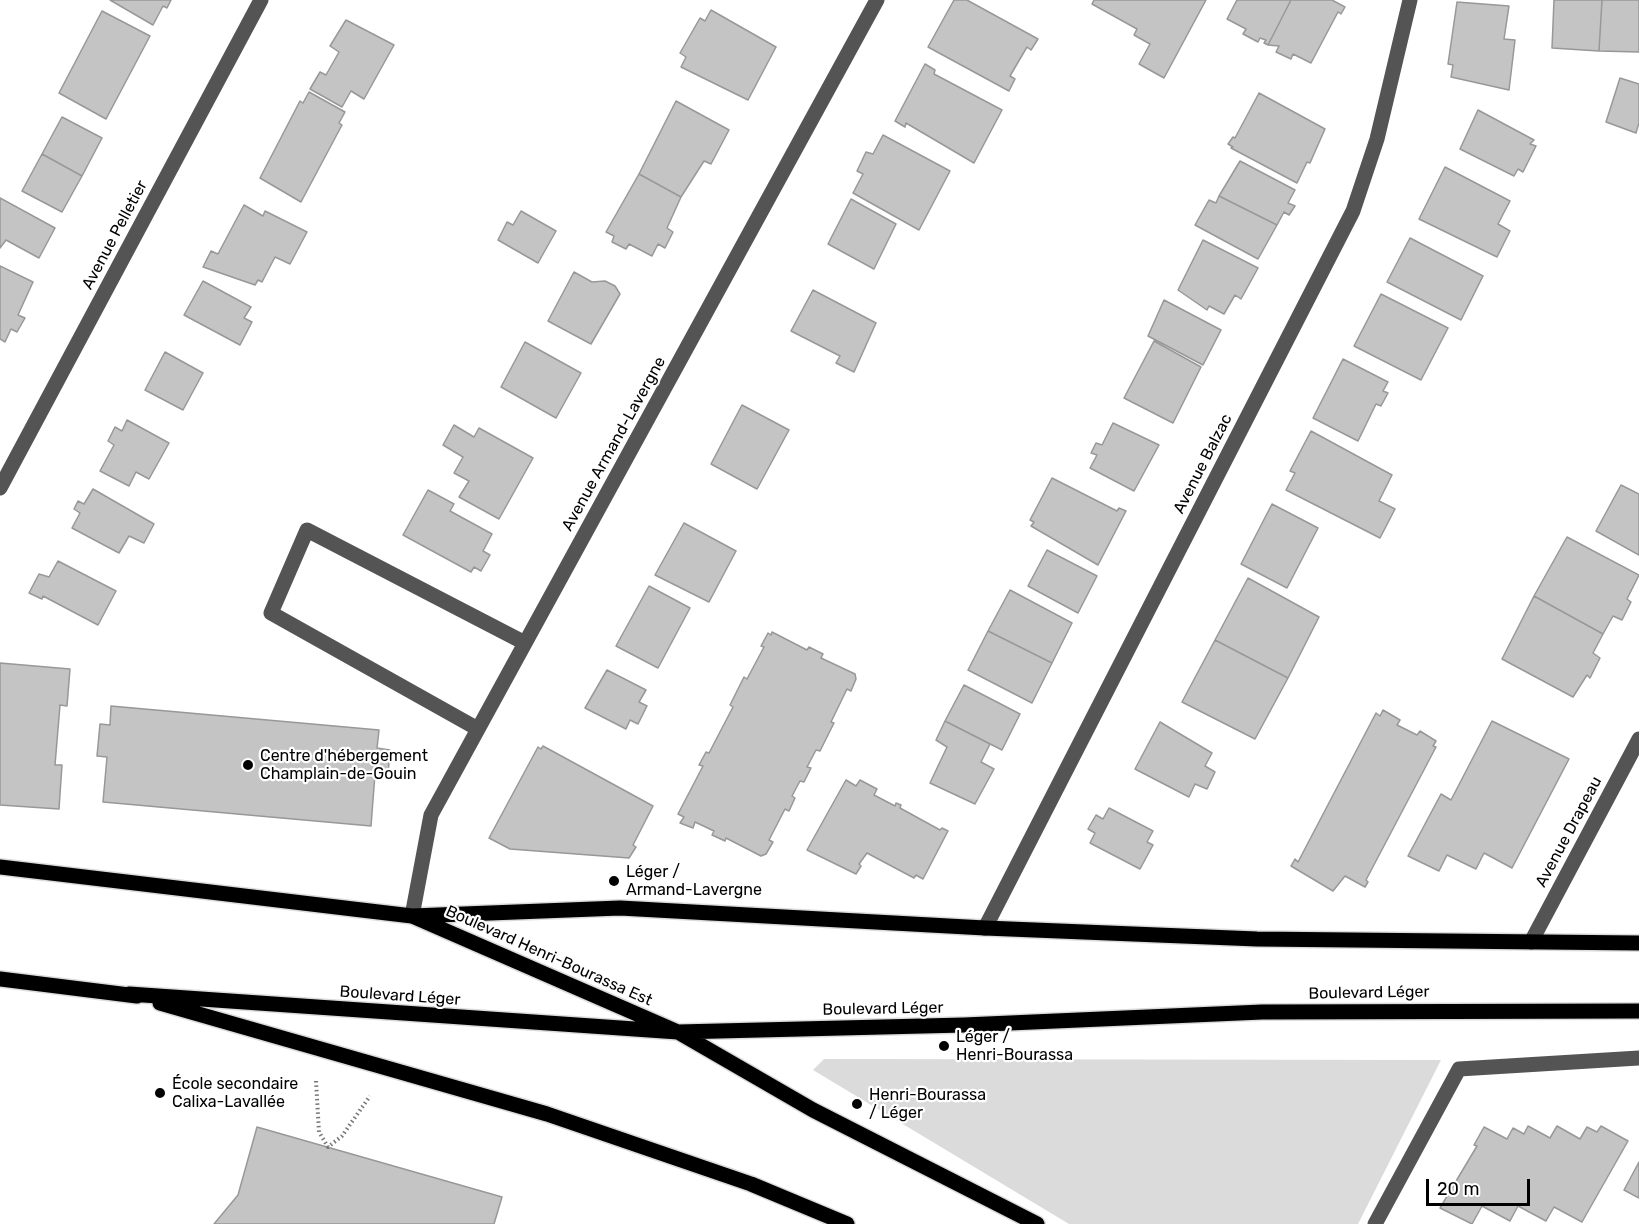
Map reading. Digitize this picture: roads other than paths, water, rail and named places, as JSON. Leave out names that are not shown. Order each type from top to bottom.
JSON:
[{"type":"main road","name":"Boulevard Henri-Bourassa Est","points":[[0,867],[412,916],[678,1032],[813,1110],[1037,1224]]},
{"type":"main road","points":[[412,916],[620,908],[985,928],[1257,939],[1639,943]]},
{"type":"main road","points":[[0,979],[129,994],[547,1114],[751,1184],[847,1224]]},
{"type":"main road","name":"Boulevard Léger","points":[[129,994],[678,1032],[964,1025],[1262,1012],[1639,1011]]},
{"type":"street","name":"Avenue Pelletier","points":[[0,488],[261,0]]},
{"type":"street","name":"Avenue Armand-Lavergne","points":[[412,916],[431,815],[877,0]]},
{"type":"street","name":"Avenue Balzac","points":[[985,928],[1353,211],[1374,148],[1410,0]]},
{"type":"street","points":[[478,729],[271,613],[307,530],[525,643]]},
{"type":"street","name":"Avenue Drapeau","points":[[1531,942],[1639,739]]},
{"type":"street","points":[[1375,1224],[1459,1069],[1639,1058]]},
{"type":"place","name":"Centre d'hébergement Champlain-de-Gouin","points":[[248,765]]},
{"type":"place","name":"Léger / Armand-Lavergne","points":[[614,881]]},
{"type":"place","name":"Léger / Henri-Bourassa","points":[[944,1046]]},
{"type":"place","name":"École secondaire Calixa-Lavallée","points":[[160,1093]]},
{"type":"place","name":"Henri-Bourassa / Léger","points":[[857,1104]]}]
